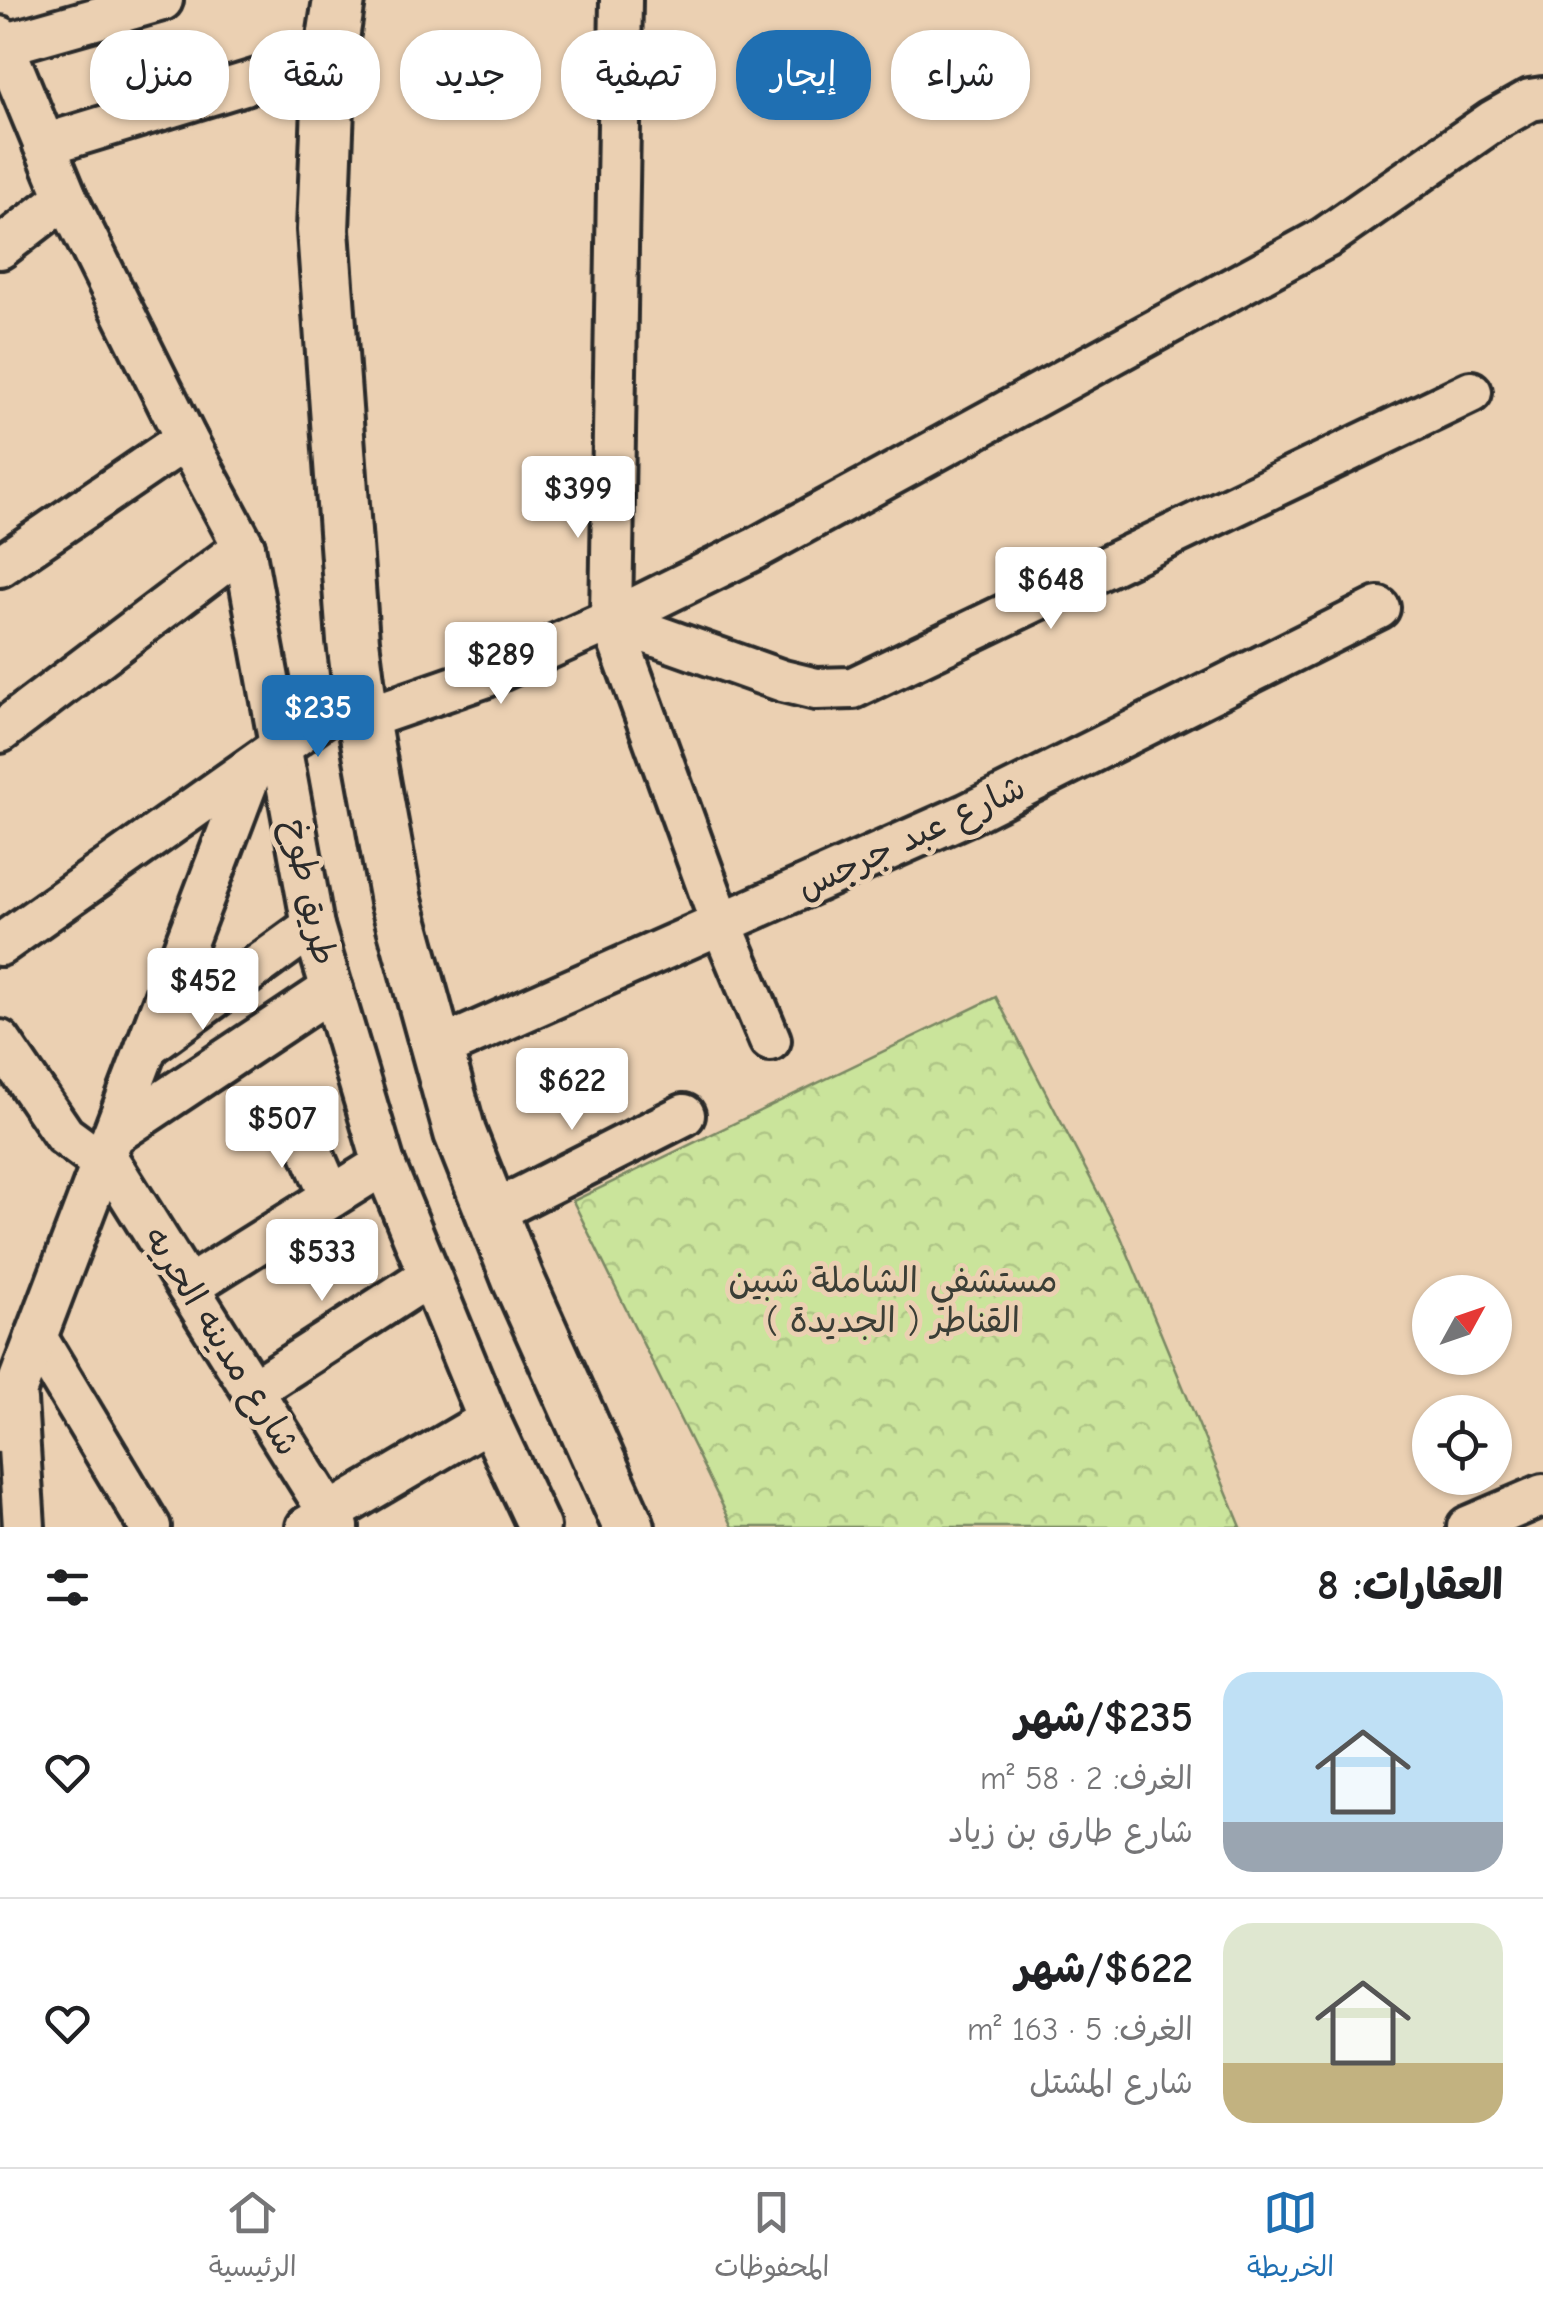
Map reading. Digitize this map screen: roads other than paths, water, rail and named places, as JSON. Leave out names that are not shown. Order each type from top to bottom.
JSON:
[{"type":"main road","points":[[334,30],[339,0]]},
{"type":"main road","points":[[327,120],[323,230],[361,705],[396,901],[460,1133],[630,1527]]},
{"type":"street","points":[[2,42],[162,0]]},
{"type":"street","points":[[621,0],[612,620],[721,922],[770,1040]]},
{"type":"street","name":"طريق طوخ","points":[[2,42],[66,198],[244,547],[267,758],[384,1164],[489,1420],[539,1527]]},
{"type":"street","points":[[44,145],[249,83]]},
{"type":"street","points":[[0,945],[267,758],[361,705],[486,676],[612,620],[755,549],[1326,238],[1493,121],[1530,100],[1543,98]]},
{"type":"street","points":[[0,248],[66,198]]},
{"type":"street","points":[[612,620],[782,682],[816,689],[853,688],[1472,392]]},
{"type":"street","points":[[0,566],[186,439]]},
{"type":"street","points":[[0,732],[244,547]]},
{"type":"street","name":"شارع عبد جرجس","points":[[436,1050],[968,814],[1379,608]]},
{"type":"street","points":[[0,1432],[147,1046],[267,758]]},
{"type":"street","points":[[147,1046],[313,926]]},
{"type":"street","points":[[107,1151],[332,989]]},
{"type":"street","points":[[0,1040],[64,1135],[107,1151]]},
{"type":"street","points":[[492,1213],[684,1115]]},
{"type":"street","points":[[297,1118],[332,1197]]},
{"type":"street","name":"شارع مدينه الحريه","points":[[107,1151],[253,1390],[325,1522]]},
{"type":"street","points":[[188,1287],[384,1164]]},
{"type":"street","points":[[253,1390],[429,1276]]},
{"type":"street","points":[[36,1337],[150,1527]]},
{"type":"street","points":[[16,1391],[26,1522]]},
{"type":"street","points":[[325,1522],[489,1420]]},
{"type":"street","points":[[1468,1527],[1543,1496]]},
{"type":"park label","name":"مستشفي الشاملة شبين القناطر ( الجديدة )","points":[[893,1300]]}]
